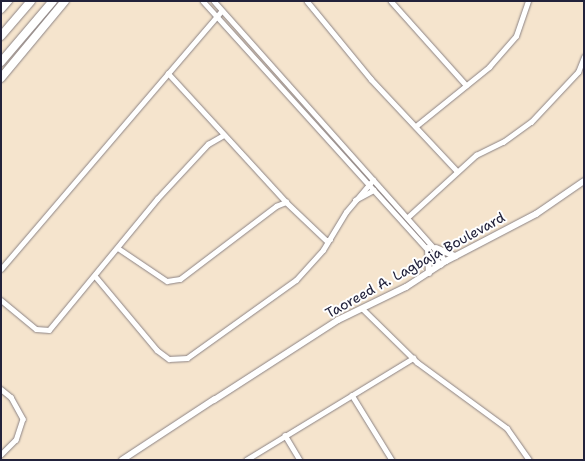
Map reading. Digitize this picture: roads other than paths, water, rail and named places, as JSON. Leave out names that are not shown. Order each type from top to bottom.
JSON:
[{"type":"highway","points":[[1,9],[8,1]]},
{"type":"highway","points":[[1,36],[31,1]]},
{"type":"highway","points":[[1,62],[53,1]]},
{"type":"highway","points":[[1,78],[65,1]]},
{"type":"street","points":[[203,1],[368,185],[432,248],[455,256]]},
{"type":"street","points":[[214,1],[408,217],[443,263]]},
{"type":"street","points":[[307,1],[416,126],[458,171]]},
{"type":"street","points":[[391,1],[466,85]]},
{"type":"street","points":[[416,126],[489,67],[516,36],[528,1]]},
{"type":"street","points":[[1,269],[221,11]]},
{"type":"street","points":[[408,217],[476,154],[503,142],[531,122],[578,72],[584,57]]},
{"type":"street","points":[[168,73],[222,136],[286,202],[331,240]]},
{"type":"street","points":[[1,300],[36,328],[49,330],[198,155],[222,136]]},
{"type":"street","points":[[96,277],[158,350],[178,360],[187,358],[296,280],[331,240],[354,200],[373,180]]},
{"type":"street","name":"Taoreed A. Lagbaja Boulevard","points":[[122,460],[338,320],[363,309],[429,273],[455,256],[536,214],[584,181]]},
{"type":"street","points":[[354,200],[373,190],[378,185]]},
{"type":"street","points":[[118,248],[167,281],[180,279],[276,206],[286,202]]},
{"type":"street","points":[[429,273],[432,248]]},
{"type":"street","points":[[363,309],[413,358],[507,428],[529,460]]},
{"type":"street","points":[[246,460],[413,358]]},
{"type":"street","name":"Taoreed A. Lagbaja Boulevard","points":[[214,400],[258,371]]},
{"type":"street","points":[[1,389],[10,397],[23,419],[16,440],[1,455]]},
{"type":"street","points":[[352,395],[392,460]]},
{"type":"street","points":[[286,435],[300,460]]}]
